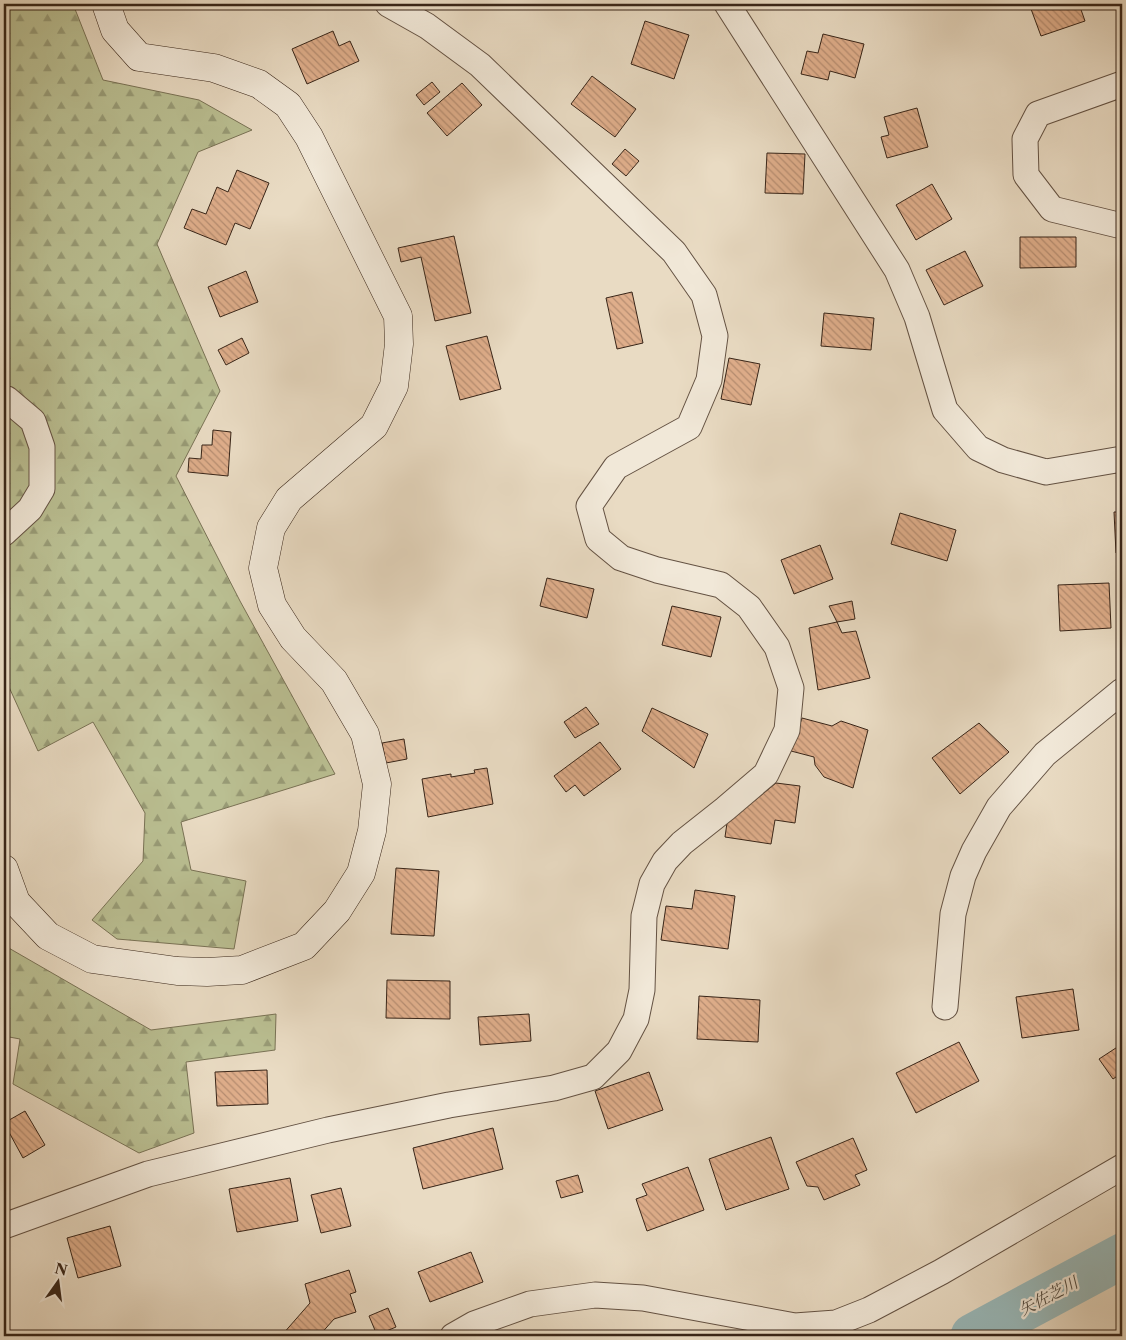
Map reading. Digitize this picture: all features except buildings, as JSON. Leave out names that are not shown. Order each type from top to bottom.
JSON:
[{"type":"street","points":[[4,869],[16,902],[48,936],[92,959],[177,971],[242,970],[304,946],[337,912],[361,872],[372,831],[377,784],[365,734],[334,682],[293,638],[272,605],[263,568],[271,528],[289,499],[374,426],[394,386],[399,344],[398,316],[309,137],[288,105],[259,84],[214,68],[139,57],[115,30],[106,4]]},
{"type":"street","points":[[4,1226],[148,1174],[328,1130],[449,1105],[554,1088],[593,1077],[620,1051],[636,1019],[642,990],[644,916],[652,884],[665,861],[682,843],[766,774],[787,730],[791,688],[777,646],[749,607],[721,585],[657,570],[621,558],[598,539],[589,506],[616,467],[689,427],[709,380],[715,336],[704,295],[674,252],[480,65],[427,26],[388,4]]},
{"type":"street","points":[[727,4],[897,270],[917,317],[945,410],[978,448],[1011,463],[1046,472],[1122,459]]},
{"type":"street","points":[[1122,84],[1038,114],[1025,139],[1026,175],[1052,209],[1122,226]]},
{"type":"street","points":[[4,399],[7,399],[33,421],[42,447],[42,489],[30,509],[4,533]]},
{"type":"street","points":[[945,1007],[953,914],[963,876],[990,822],[999,807],[1045,754],[1122,691]]},
{"type":"street","points":[[453,1336],[474,1324],[530,1304],[596,1295],[643,1298],[795,1326],[836,1323],[869,1310],[941,1272],[1122,1167]]},
{"type":"green space","points":[[4,4],[73,4],[103,80],[199,100],[252,130],[198,152],[157,244],[220,391],[176,476],[240,601],[335,774],[181,822],[191,870],[246,881],[234,949],[117,939],[92,920],[143,861],[145,813],[93,722],[38,751],[4,676]]},
{"type":"green space","points":[[4,939],[7,947],[151,1030],[276,1014],[275,1050],[186,1062],[194,1133],[139,1153],[13,1084],[20,1039],[4,1036]]},
{"type":"waterway","name":"矢佐芝川","points":[[973,1336],[1122,1256]]}]
